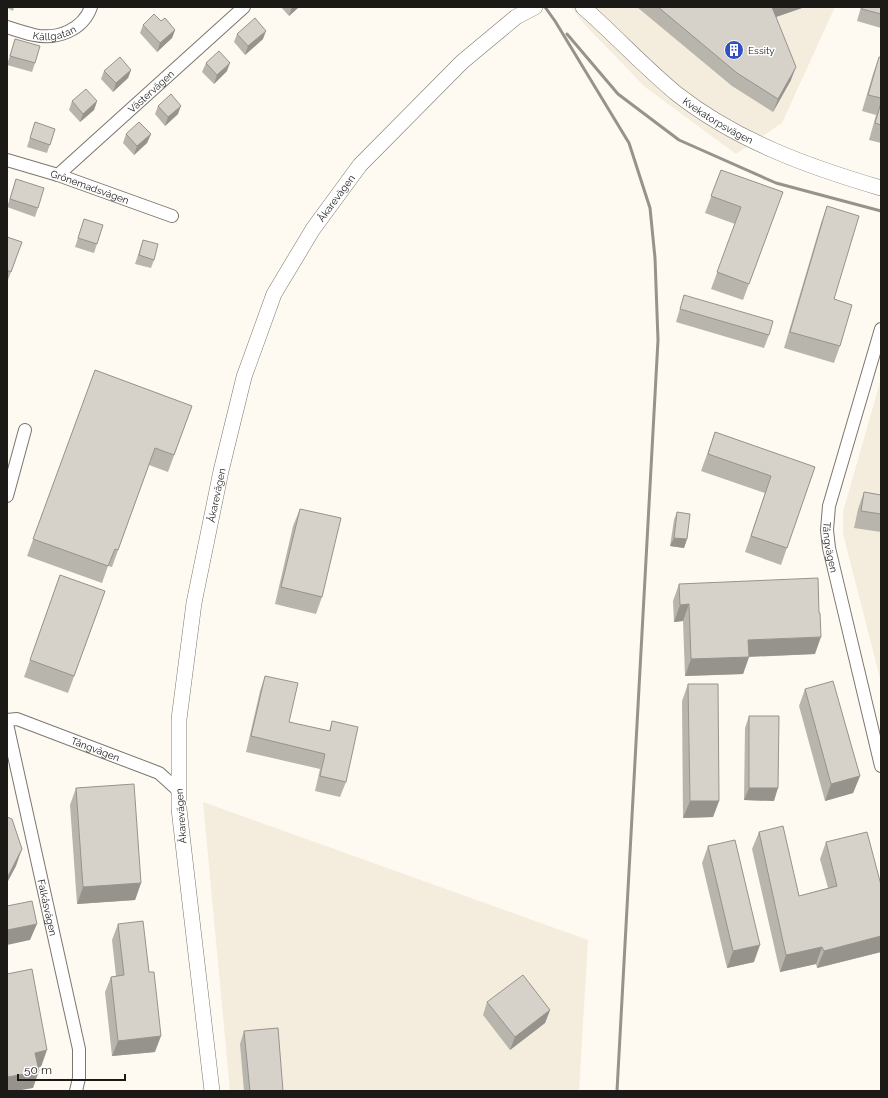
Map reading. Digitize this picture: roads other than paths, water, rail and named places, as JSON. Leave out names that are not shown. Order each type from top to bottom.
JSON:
[{"type":"street","name":"Källgatan","points":[[7,27],[36,36],[60,36],[76,28],[89,12],[91,7]]},
{"type":"street","name":"Västervägen","points":[[58,176],[244,7]]},
{"type":"street","name":"Åkarevägen","points":[[212,1091],[179,809],[179,720],[194,603],[221,471],[244,377],[274,294],[313,229],[360,165],[462,62],[516,17],[535,7]]},
{"type":"street","name":"Kvekatorpsvägen","points":[[583,7],[678,94],[722,124],[746,137],[806,164],[881,188]]},
{"type":"street","name":"Grönemadsvägen","points":[[7,160],[58,176],[172,216]]},
{"type":"street","name":"Tångvägen","points":[[881,329],[829,506],[827,530],[829,548],[881,766]]},
{"type":"street","points":[[7,496],[25,430]]},
{"type":"street","name":"Tångvägen","points":[[7,720],[17,718],[159,773],[179,791]]},
{"type":"street","name":"Falkåsvägen","points":[[7,724],[78,1049],[79,1078],[76,1091]]},
{"type":"railway","points":[[545,7],[629,143],[650,208],[655,258],[658,340],[617,1091]]},
{"type":"railway","points":[[567,34],[618,94],[679,140],[776,183],[881,211]]},
{"type":"place","name":"Essity","points":[[734,50]]}]
